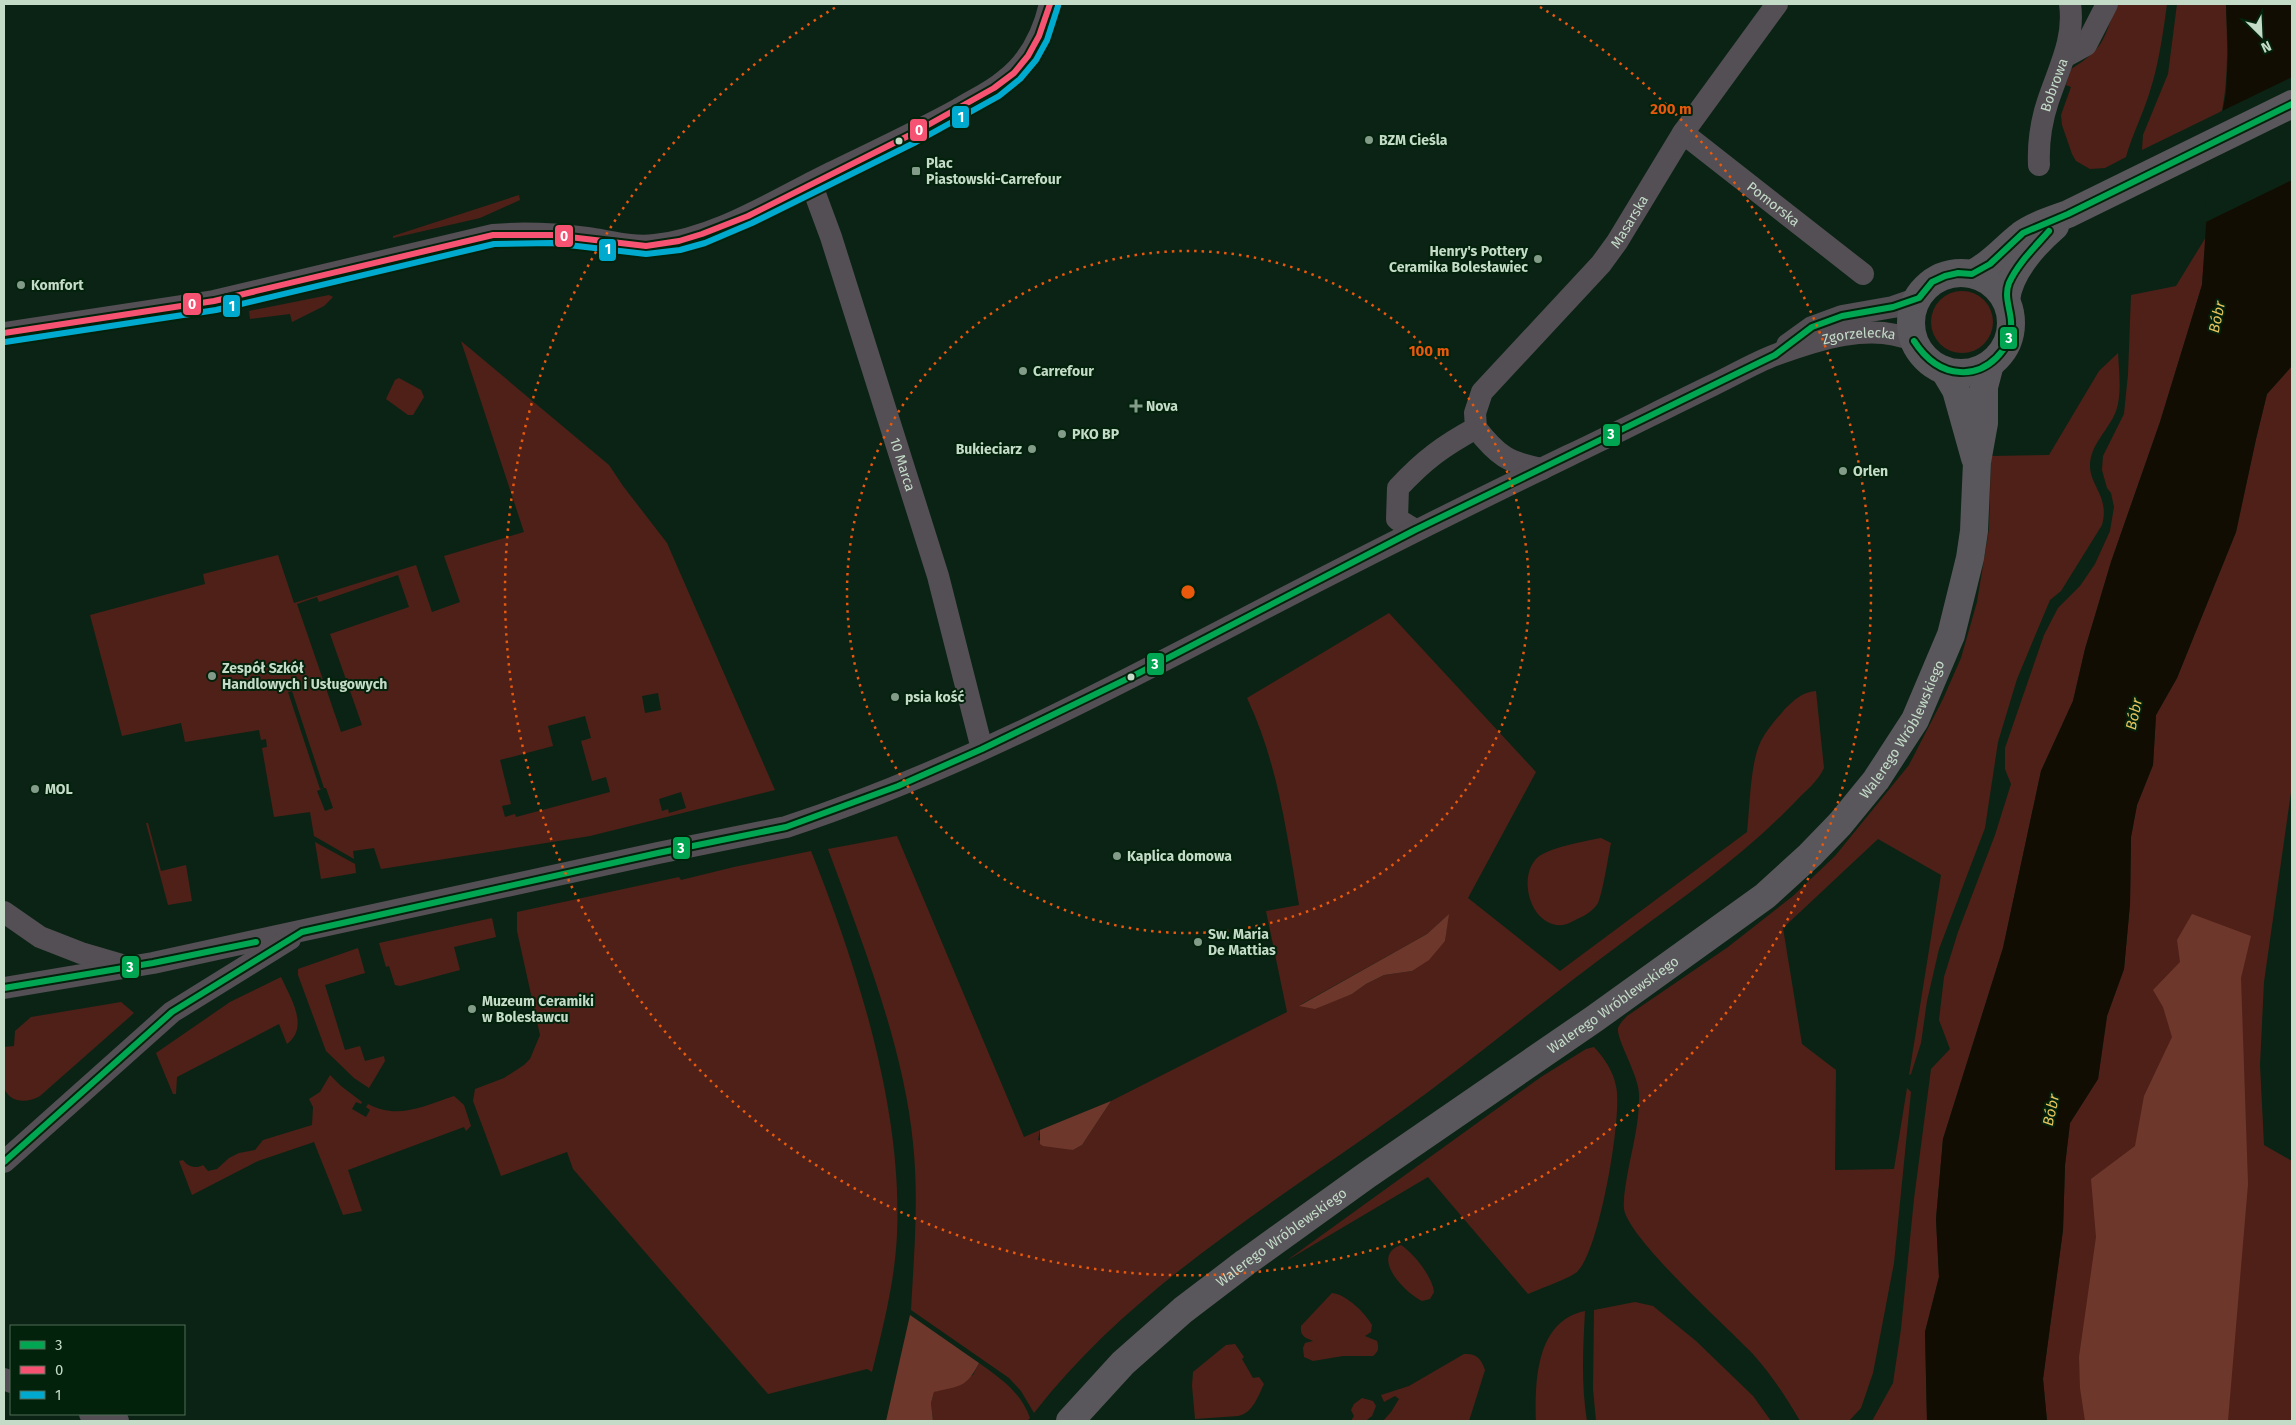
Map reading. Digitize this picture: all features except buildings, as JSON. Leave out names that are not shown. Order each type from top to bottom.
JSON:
[{"type":"main road","points":[[1972,274],[1990,264],[2023,234],[2045,222],[2068,214],[2292,104]]},
{"type":"main road","points":[[2006,300],[2008,286],[2023,262],[2049,231],[2068,214]]},
{"type":"main road","points":[[1958,273],[1972,274],[1992,283],[2006,300],[2010,310],[2011,326],[2007,342],[1990,364],[1970,372],[1944,370],[1926,358],[1914,341],[1911,319],[1918,298],[1932,282],[1958,273]]},
{"type":"main road","name":"Walerego Wróblewskiego","points":[[1070,1421],[1122,1363],[1183,1310],[1246,1262],[1474,1100],[1602,1013],[1765,896],[1810,855],[1840,824],[1876,780],[1915,720],[1951,635],[1970,558],[1976,510],[1977,462],[1984,423],[1984,387],[1990,364]]},
{"type":"main road","name":"Walerego Wróblewskiego","points":[[1944,370],[1956,390],[1977,462]]},
{"type":"street","points":[[4,332],[214,301],[493,235],[523,232],[654,246],[679,240],[714,228],[811,183],[948,114],[1006,80],[1022,64],[1033,48],[1044,27],[1050,4]]},
{"type":"street","name":"Masarska","points":[[1476,428],[1475,413],[1482,392],[1601,264],[1683,133],[1777,4]]},
{"type":"street","name":"Bobrowa","points":[[2039,165],[2038,144],[2048,101],[2066,56],[2072,17],[2070,4]]},
{"type":"street","points":[[2066,56],[2086,45],[2107,4]]},
{"type":"street","name":"Pomorska","points":[[1683,133],[1863,274]]},
{"type":"street","name":"10 Marca","points":[[811,183],[831,236],[938,576],[982,749]]},
{"type":"street","name":"Zgorzelecka","points":[[1775,355],[1812,327],[1842,316],[1894,308],[1918,298]]},
{"type":"street","name":"Zgorzelecka","points":[[4,988],[130,968],[639,857],[786,827],[898,786],[982,749],[1135,675],[1415,530],[1775,355],[1820,341],[1861,333],[1876,332],[1905,336],[1914,341]]},
{"type":"street","points":[[1415,530],[1397,519],[1398,488],[1420,464],[1445,445],[1476,428],[1502,457],[1519,465],[1542,469]]},
{"type":"street","points":[[4,912],[40,937],[81,954],[130,968]]},
{"type":"street","points":[[4,1162],[172,1012],[302,932]]},
{"type":"street","points":[[94,1415],[118,1421]]},
{"type":"shaded area","points":[[2117,4],[2167,4],[2153,80],[2126,157],[2105,168],[2090,169],[2076,161],[2072,154],[2062,125],[2061,115],[2071,87],[2066,85],[2071,69],[2091,55],[2102,42]]},
{"type":"shaded area","points":[[2177,4],[2226,4],[2227,71],[2222,111],[2142,150],[2143,135],[2168,74]]},
{"type":"shaded area","points":[[519,195],[520,200],[480,218],[393,238],[393,236]]},
{"type":"shaded area","points":[[2206,237],[2202,285],[2160,422],[2111,562],[2085,649],[2073,701],[2041,771],[2003,948],[1943,1139],[1936,1219],[1939,1277],[1925,1332],[1927,1421],[1872,1421],[1893,1383],[1931,1069],[1950,1049],[1939,1020],[1944,977],[1958,932],[1995,835],[2011,784],[2005,769],[2005,748],[2044,635],[2058,608],[2080,586],[2095,564],[2110,531],[2114,507],[2102,470],[2103,456],[2124,414],[2128,374],[2131,295],[2176,286]]},
{"type":"shaded area","points":[[1962,291],[1974,293],[1984,300],[1991,310],[1993,322],[1991,334],[1984,344],[1974,351],[1962,353],[1950,351],[1940,344],[1933,334],[1931,322],[1933,310],[1940,300],[1950,293]]},
{"type":"shaded area","points":[[329,295],[333,297],[324,306],[292,322],[290,314],[250,319],[249,311]]},
{"type":"shaded area","points":[[461,341],[609,465],[667,543],[775,790],[590,836],[381,869],[374,848],[353,851],[354,859],[314,836],[310,812],[274,817],[262,748],[267,747],[266,739],[261,740],[259,730],[185,742],[181,723],[122,736],[90,615],[205,584],[203,574],[278,555],[294,603],[416,565],[432,612],[460,602],[444,556],[524,532]],"holes":[[[398,575],[409,607],[330,634],[362,725],[341,732],[297,604],[317,597],[319,602]],[[292,691],[324,788],[320,789],[288,692]],[[658,693],[661,710],[645,713],[642,696]],[[585,716],[591,738],[581,741],[592,781],[606,777],[610,792],[516,817],[515,814],[505,817],[502,806],[511,804],[500,760],[553,746],[548,726]],[[326,788],[333,808],[325,811],[317,791]],[[681,792],[686,808],[669,813],[668,809],[662,811],[659,799]]]},
{"type":"shaded area","points":[[2292,349],[2292,785],[2264,982],[2260,1065],[2264,1145],[2292,1161],[2292,1421],[2047,1421],[2043,1379],[2063,1230],[2065,1165],[2070,1123],[2098,1079],[2107,1016],[2124,969],[2130,904],[2131,837],[2137,805],[2153,765],[2156,715],[2177,678],[2236,532],[2267,394],[2291,367]]},
{"type":"shaded area","points":[[2118,353],[2120,382],[2118,404],[2113,418],[2096,444],[2090,466],[2093,480],[2104,507],[2102,525],[2061,591],[2050,600],[2017,679],[1998,742],[1985,828],[1939,949],[1927,1001],[1921,1043],[1911,1074],[1909,1075],[1941,875],[1878,839],[1783,928],[1802,1044],[1836,1070],[1835,1170],[1894,1169],[1907,1088],[1911,1092],[1894,1263],[1873,1373],[1861,1408],[1849,1421],[1800,1421],[1778,1386],[1759,1361],[1660,1261],[1630,1222],[1624,1209],[1624,1199],[1637,1123],[1639,1093],[1635,1076],[1620,1040],[1618,1028],[1627,1016],[1728,947],[1793,896],[1835,856],[1909,765],[1943,699],[1961,658],[1977,602],[1989,529],[1991,456],[2049,455],[2099,371]]},
{"type":"shaded area","points":[[399,378],[421,390],[424,397],[413,415],[408,415],[386,399],[395,380]]},
{"type":"shaded area","points":[[1389,613],[1536,772],[1468,898],[1560,971],[1747,832],[1753,773],[1757,750],[1761,741],[1766,732],[1791,703],[1802,695],[1816,691],[1824,768],[1815,782],[1775,822],[1714,874],[1427,1093],[1253,1216],[1158,1287],[1114,1326],[1072,1368],[1034,1413],[1021,1391],[1009,1378],[911,1310],[916,1185],[908,1106],[891,1032],[867,956],[828,849],[897,836],[1024,1137],[1040,1130],[1038,1140],[1073,1150],[1082,1145],[1111,1101],[1287,1012],[1266,911],[1299,905],[1274,774],[1267,748],[1247,698]],"holes":[[[1448,915],[1445,941],[1412,971],[1384,975],[1352,994],[1300,1005],[1427,934]]]},
{"type":"shaded area","points":[[146,823],[148,823],[161,871],[186,865],[192,901],[168,905]]},
{"type":"shaded area","points":[[1601,838],[1611,843],[1602,891],[1596,906],[1586,914],[1565,925],[1552,924],[1543,919],[1536,911],[1528,890],[1530,868],[1536,859],[1548,851],[1557,848]]},
{"type":"shaded area","points":[[315,842],[355,864],[356,873],[321,879]]},
{"type":"shaded area","points":[[811,851],[845,942],[860,990],[885,1088],[893,1138],[897,1186],[896,1252],[888,1304],[872,1372],[867,1369],[768,1394],[573,1169],[567,1152],[501,1176],[473,1101],[475,1089],[504,1078],[524,1065],[530,1059],[540,1035],[517,931],[517,912],[679,877],[681,880]]},
{"type":"shaded area","points":[[1449,914],[1445,941],[1429,960],[1412,971],[1384,975],[1352,994],[1315,1009],[1299,1006],[1427,934]]},
{"type":"shaded area","points":[[2192,914],[2251,936],[2241,978],[2248,1184],[2228,1421],[2085,1421],[2080,1388],[2079,1357],[2096,1237],[2091,1179],[2135,1146],[2144,1096],[2172,1037],[2163,1007],[2153,990],[2180,962],[2177,940]]},
{"type":"shaded area","points":[[492,918],[496,937],[454,947],[460,970],[400,986],[395,985],[389,966],[386,967],[379,943]]},
{"type":"shaded area","points":[[358,948],[365,973],[325,985],[345,1050],[360,1046],[365,1061],[384,1056],[385,1061],[369,1088],[354,1078],[326,1051],[298,975],[298,969]]},
{"type":"shaded area","points":[[281,977],[293,1003],[298,1021],[294,1037],[287,1044],[279,1024],[177,1077],[176,1094],[173,1094],[156,1053],[230,1002]]},
{"type":"shaded area","points":[[121,1002],[134,1013],[40,1096],[25,1101],[14,1099],[6,1093],[3,1077],[4,1047],[14,1046],[15,1031],[31,1017]]},
{"type":"shaded area","points":[[1594,1047],[1608,1065],[1615,1081],[1617,1102],[1616,1125],[1613,1153],[1601,1212],[1585,1260],[1573,1275],[1528,1294],[1428,1177],[1286,1261],[1541,1077],[1586,1049]]},
{"type":"shaded area","points":[[330,1075],[362,1102],[361,1104],[356,1102],[352,1109],[366,1117],[370,1110],[366,1107],[368,1104],[389,1111],[411,1110],[454,1096],[464,1105],[471,1126],[466,1131],[464,1127],[348,1170],[362,1211],[343,1215],[314,1142],[258,1161],[192,1195],[179,1161],[183,1160],[192,1167],[203,1165],[208,1171],[217,1169],[229,1158],[239,1153],[255,1150],[263,1140],[312,1125],[313,1107],[309,1099],[320,1092]]},
{"type":"shaded area","points":[[1111,1101],[1082,1145],[1073,1150],[1040,1144],[1040,1130]]},
{"type":"shaded area","points":[[1401,1245],[1417,1260],[1430,1279],[1434,1292],[1430,1299],[1422,1301],[1415,1297],[1399,1283],[1393,1274],[1388,1257],[1392,1250]]},
{"type":"shaded area","points":[[1332,1293],[1343,1297],[1355,1305],[1372,1325],[1371,1332],[1365,1336],[1377,1341],[1378,1349],[1373,1356],[1343,1356],[1313,1361],[1304,1357],[1303,1348],[1305,1343],[1313,1341],[1303,1336],[1301,1326]]},
{"type":"shaded area","points":[[1635,1302],[1653,1306],[1696,1341],[1753,1396],[1771,1421],[1596,1421],[1593,1389],[1594,1310]]},
{"type":"shaded area","points":[[1585,1311],[1583,1380],[1587,1421],[1536,1421],[1538,1371],[1548,1340],[1557,1327],[1569,1317]]},
{"type":"shaded area","points":[[910,1315],[979,1363],[970,1378],[961,1385],[934,1392],[931,1403],[933,1421],[886,1421]]},
{"type":"shaded area","points":[[1235,1344],[1244,1357],[1242,1359],[1253,1378],[1259,1377],[1264,1384],[1257,1399],[1248,1411],[1238,1416],[1195,1419],[1192,1386],[1193,1372],[1226,1345]]},
{"type":"shaded area","points":[[1464,1354],[1472,1354],[1478,1357],[1485,1370],[1469,1421],[1383,1421],[1399,1399],[1395,1396],[1384,1402],[1381,1395],[1409,1386]]},
{"type":"shaded area","points":[[979,1363],[1002,1380],[1015,1393],[1030,1418],[1027,1421],[933,1421],[931,1403],[934,1392],[973,1375]]},
{"type":"shaded area","points":[[1362,1398],[1373,1401],[1376,1406],[1372,1416],[1367,1420],[1351,1421],[1354,1416],[1351,1410],[1354,1404]]},
{"type":"water","name":"Bóbr","points":[[2226,4],[2292,4],[2291,367],[2267,394],[2236,532],[2177,678],[2156,715],[2153,765],[2137,805],[2131,837],[2130,904],[2124,969],[2107,1016],[2098,1079],[2070,1123],[2065,1165],[2063,1230],[2043,1379],[2047,1421],[1927,1421],[1925,1332],[1939,1277],[1936,1219],[1943,1139],[2003,948],[2041,771],[2073,701],[2085,649],[2111,562],[2160,422],[2202,285],[2209,181],[2226,93],[2228,53]]},
{"type":"pier","points":[[2292,77],[2292,180],[2204,223],[2207,181],[2220,112]]},
{"type":"transit line","name":"0","points":[[4,333],[214,301],[493,235],[552,235],[646,246],[679,241],[702,234],[748,216],[912,134],[994,88],[1014,73],[1028,56],[1039,36],[1050,4]]},
{"type":"transit line","name":"1","points":[[5,342],[216,310],[494,244],[551,243],[646,254],[680,250],[705,243],[752,223],[916,142],[999,96],[1020,79],[1036,60],[1047,40],[1058,6]]},
{"type":"transit line","name":"3","points":[[4,1162],[172,1012],[302,932],[658,853],[786,827],[898,786],[982,749],[1135,675],[1415,530],[1775,355],[1812,327],[1842,316],[1893,307],[1919,298],[1932,282],[1945,276],[1958,273],[1972,274],[1990,264],[2023,233],[2068,214],[2292,104]]},
{"type":"transit line","name":"3","points":[[1914,341],[1933,362],[1952,371],[1970,372],[1989,364],[2003,350],[2008,341],[2011,321],[2007,297],[2009,283],[2022,262],[2049,231]]},
{"type":"transit line","name":"3","points":[[4,988],[153,963],[256,942]]},
{"type":"place","name":"BZM Cieśla","points":[[1369,140]]},
{"type":"place","name":"Plac Piastowski-Carrefour","points":[[916,171]]},
{"type":"place","name":"Henry's Pottery Ceramika Bolesławiec","points":[[1538,259]]},
{"type":"place","name":"Komfort","points":[[21,285]]},
{"type":"place","name":"Carrefour","points":[[1023,371]]},
{"type":"place","name":"Nova","points":[[1136,406]]},
{"type":"place","name":"PKO BP","points":[[1062,434]]},
{"type":"place","name":"Bukieciarz","points":[[1032,449]]},
{"type":"place","name":"Orlen","points":[[1843,471]]},
{"type":"place","name":"Zespół Szkół Handlowych i Usługowych","points":[[212,676]]},
{"type":"place","name":"psia kość","points":[[895,697]]},
{"type":"place","name":"MOL","points":[[35,789]]},
{"type":"place","name":"Kaplica domowa","points":[[1117,856]]},
{"type":"place","name":"Sw. Maria De Mattias","points":[[1198,942]]},
{"type":"place","name":"Muzeum Ceramiki w Bolesławcu","points":[[472,1009]]}]
